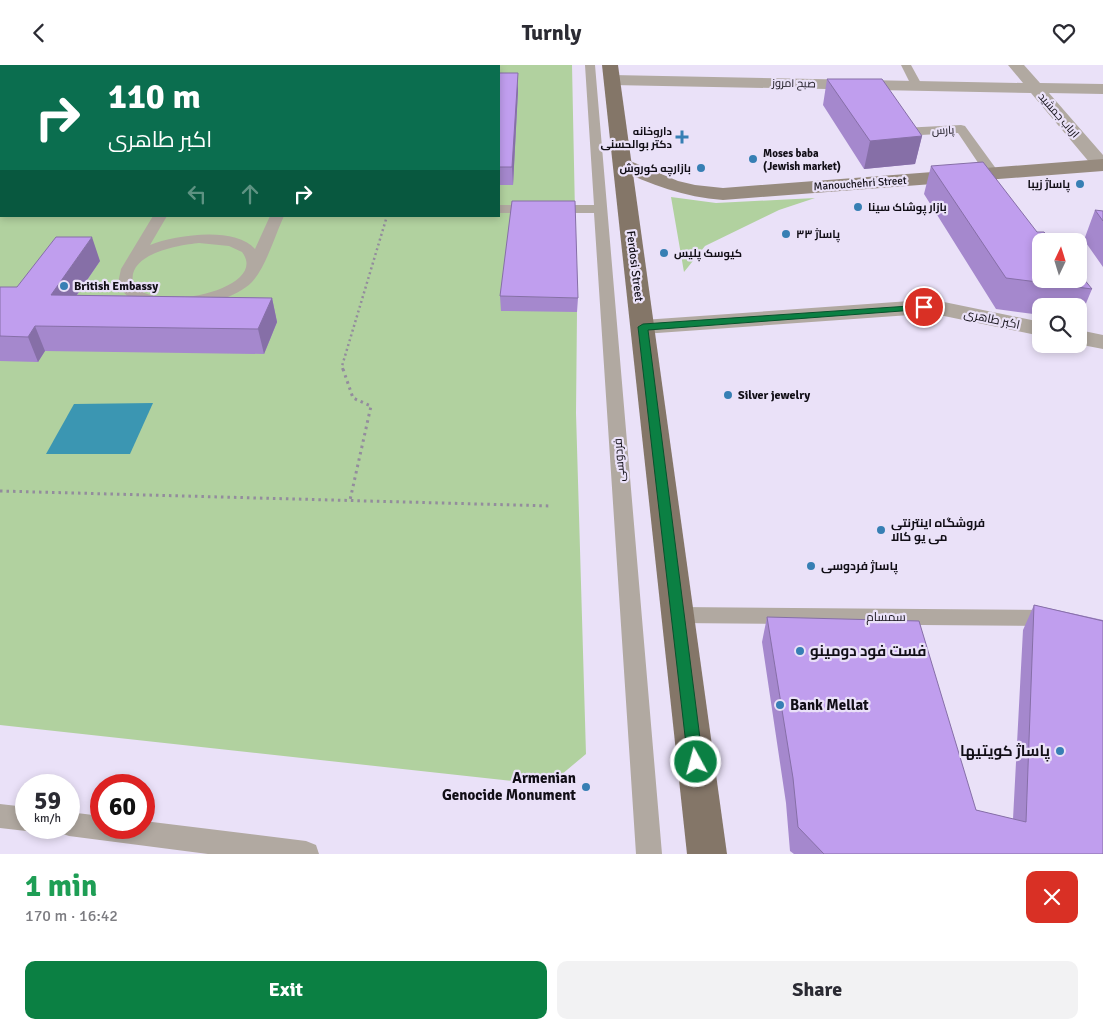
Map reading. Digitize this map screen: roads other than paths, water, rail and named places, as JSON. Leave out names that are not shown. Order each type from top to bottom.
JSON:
[{"type":"main road","name":"Ferdosi Street","points":[[604,70],[622,164],[707,854]]},
{"type":"street","name":"ارباب جمشید","points":[[1016,65],[1103,165]]},
{"type":"street","name":"صبح امروز","points":[[604,70],[916,85],[1103,89]]},
{"type":"street","name":"Manouchehri Street","points":[[622,164],[679,189],[698,193],[723,194],[1103,165]]},
{"type":"street","name":"اکبر طاهری","points":[[643,327],[924,307],[944,309],[1032,327]]},
{"type":"street","points":[[1087,339],[1103,342]]},
{"type":"lane","points":[[906,66],[916,85]]},
{"type":"lane","name":"فردوسی","points":[[604,70],[600,209],[649,854]]},
{"type":"lane","name":"پارس","points":[[902,132],[961,129],[992,173]]},
{"type":"lane","points":[[500,209],[600,209]]},
{"type":"lane","points":[[159,217],[125,276],[126,286],[135,295],[150,301],[170,303],[192,302],[214,297],[232,289],[246,279],[277,217]]},
{"type":"lane","points":[[131,265],[142,255],[166,245],[199,239],[219,239],[236,243],[247,249],[253,258],[253,268]]},
{"type":"lane","name":"سمسام","points":[[678,615],[1074,619]]},
{"type":"lane","points":[[0,816],[15,818]]},
{"type":"lane","points":[[80,825],[306,854]]},
{"type":"water","points":[[153,403],[130,454],[46,454],[74,404]]},
{"type":"place","name":"داروخانه دکتر بوالحسنی","points":[[682,137]]},
{"type":"place","name":"Moses baba (Jewish market)","points":[[753,159]]},
{"type":"place","name":"بازارچه کوروش","points":[[701,168]]},
{"type":"place","name":"پاساژ زیبا","points":[[1080,184]]},
{"type":"place","name":"بازار پوشاک سینا","points":[[858,207]]},
{"type":"place","name":"پاساژ ۳۳","points":[[786,234]]},
{"type":"place","name":"کیوسک پلیس","points":[[664,253]]},
{"type":"place","name":"British Embassy","points":[[64,286]]},
{"type":"place","name":"Silver jewelry","points":[[728,395]]},
{"type":"place","name":"فروشگاه اینترنتی می یو کالا","points":[[881,530]]},
{"type":"place","name":"پاساژ فردوسی","points":[[811,566]]},
{"type":"place","name":"فست فود دومینو","points":[[800,651]]},
{"type":"place","name":"Bank Mellat","points":[[780,705]]},
{"type":"place","name":"پاساژ کویتیها","points":[[1060,751]]},
{"type":"place","name":"Armenian Genocide Monument","points":[[586,787]]}]
